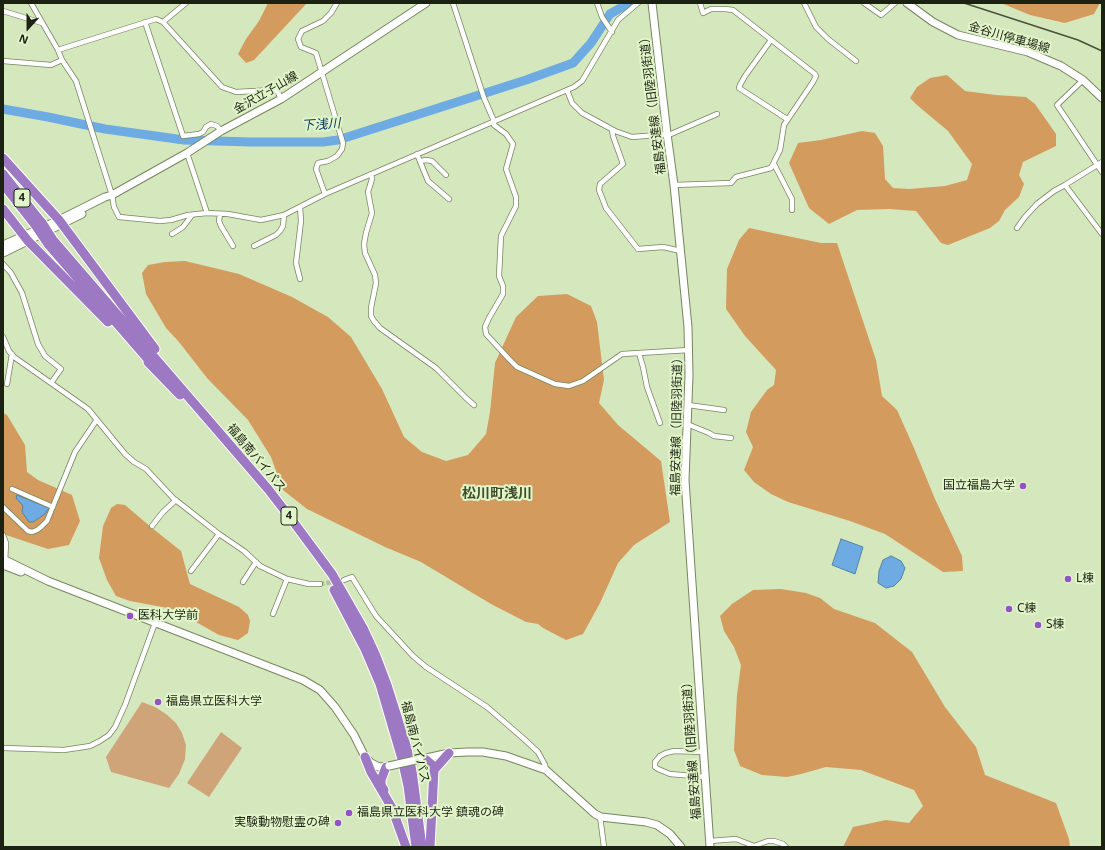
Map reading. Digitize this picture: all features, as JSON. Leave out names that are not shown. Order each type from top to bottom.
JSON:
[{"type":"highway","points":[[3,158],[61,222],[199,408]]},
{"type":"highway","name":"福島南バイパス","points":[[3,174],[51,242],[184,399],[306,547],[330,583],[365,649],[380,684],[402,759],[408,786],[416,847]]},
{"type":"highway","name":"福島南バイパス","points":[[3,184],[39,225]]},
{"type":"highway","points":[[3,209],[26,238],[184,399]]},
{"type":"highway","name":"福島南バイパス","points":[[51,242],[199,408],[292,520],[332,574],[363,628],[382,670],[406,745],[412,771],[422,847]]},
{"type":"highway","points":[[434,770],[449,753]]},
{"type":"highway","points":[[365,757],[371,772],[392,808]]},
{"type":"highway","points":[[422,759],[432,765],[434,770],[430,847]]},
{"type":"highway","points":[[388,767],[381,780],[381,785],[392,808],[406,847]]},
{"type":"street","points":[[31,3],[58,50],[62,60],[76,81],[112,195],[114,207],[119,218],[160,221],[207,213],[261,220],[284,215],[325,194],[494,120],[574,87],[582,81],[618,20],[638,3]]},
{"type":"street","points":[[163,22],[186,3]]},
{"type":"street","points":[[325,194],[316,169],[318,163],[328,161],[337,156],[342,149],[342,136],[316,53],[301,47],[298,39],[302,31],[323,21],[337,3]]},
{"type":"street","name":"金沢立子山線","points":[[3,245],[26,238],[61,222],[105,197],[112,195],[281,99],[426,3]]},
{"type":"street","points":[[453,3],[484,98],[494,120],[494,126],[506,134],[512,144],[506,169],[516,197],[516,206],[501,236],[499,276],[503,286],[503,294],[487,323],[486,334],[517,367],[555,384],[569,386],[583,381],[622,354],[689,350]]},
{"type":"street","points":[[597,3],[602,17],[612,32]]},
{"type":"street","name":"福島安達線（旧陸羽街道）","points":[[652,3],[682,251],[688,327],[688,405],[684,480],[710,844]]},
{"type":"street","points":[[674,184],[731,183],[736,177],[771,168],[780,150],[784,125],[816,76],[733,10],[711,9],[703,13],[700,3]]},
{"type":"street","points":[[804,3],[816,27],[828,39],[856,61]]},
{"type":"street","points":[[864,3],[881,14],[895,3]]},
{"type":"street","name":"金谷川停車場線","points":[[907,3],[933,22],[958,35],[1028,52],[1061,66],[1083,80],[1102,98]]},
{"type":"street","points":[[3,11],[42,23]]},
{"type":"street","points":[[58,50],[156,19],[163,22],[222,87],[236,92],[273,90],[278,92],[281,99]]},
{"type":"street","points":[[146,22],[183,136],[199,134],[211,124],[217,126],[219,133]]},
{"type":"street","points":[[771,40],[745,76],[739,88],[787,119]]},
{"type":"street","points":[[3,61],[51,65],[62,60]]},
{"type":"street","points":[[1083,80],[1057,106],[1102,172]]},
{"type":"street","points":[[567,90],[572,103],[582,113],[612,130],[632,137],[671,134],[717,114]]},
{"type":"street","points":[[612,130],[612,136],[623,164],[600,184],[599,190],[606,208],[638,249],[663,247],[682,251]]},
{"type":"street","points":[[186,153],[207,213]]},
{"type":"street","points":[[417,154],[428,181],[448,199]]},
{"type":"street","points":[[421,161],[432,161],[446,175]]},
{"type":"street","points":[[1017,228],[1024,217],[1037,204],[1054,191],[1102,162]]},
{"type":"street","points":[[774,164],[792,199],[792,210]]},
{"type":"street","points":[[371,174],[372,179],[368,192],[372,213],[364,244],[365,253],[375,275],[376,284],[371,308],[371,316],[380,328],[436,368],[474,405]]},
{"type":"street","points":[[1065,185],[1102,234]]},
{"type":"street","points":[[300,207],[301,221],[296,263],[300,279]]},
{"type":"street","points":[[220,214],[219,221],[221,226],[234,246]]},
{"type":"street","points":[[172,234],[183,227],[192,215]]},
{"type":"street","points":[[254,246],[276,235],[280,231],[283,226],[284,215]]},
{"type":"street","name":"金沢立子山線","points":[[3,253],[26,238]]},
{"type":"street","points":[[3,264],[22,293],[38,344],[46,356],[61,369],[51,383]]},
{"type":"street","points":[[3,338],[6,346],[12,354],[27,367],[88,409],[96,421],[125,454],[134,462],[146,469],[176,500],[219,534],[244,551],[260,566],[287,579],[309,584],[320,584]]},
{"type":"street","points":[[639,353],[644,367],[647,387],[660,423]]},
{"type":"street","points":[[7,384],[12,354]]},
{"type":"street","points":[[688,405],[724,410]]},
{"type":"street","points":[[3,507],[24,529],[32,532],[48,521],[74,452],[96,421]]},
{"type":"street","points":[[687,424],[714,436],[731,438]]},
{"type":"street","points":[[12,490],[53,507]]},
{"type":"street","points":[[152,526],[163,512],[176,500]]},
{"type":"street","points":[[191,571],[219,534]]},
{"type":"street","points":[[3,535],[6,543],[4,563],[303,680],[320,690],[335,707],[354,736],[365,757],[375,765],[388,767],[449,753],[483,752],[506,756],[546,770],[595,814],[657,825],[664,829],[681,847]]},
{"type":"street","points":[[243,582],[256,562]]},
{"type":"street","points":[[344,580],[352,577],[376,616],[413,656],[426,667],[487,707],[538,752],[546,770]]},
{"type":"street","points":[[273,614],[287,579]]},
{"type":"street","points":[[3,748],[64,750],[90,746],[109,735],[115,727],[125,705],[155,623]]},
{"type":"street","points":[[704,752],[674,751],[666,753],[660,756],[655,762],[655,766],[658,769],[670,774],[705,777]]},
{"type":"street","points":[[600,816],[604,847]]},
{"type":"street","points":[[710,844],[736,839],[754,846],[768,841],[774,841],[783,844],[786,847]]},
{"type":"shaded area","points":[[268,3],[307,3],[254,60],[246,63],[238,54],[246,39],[259,21]]},
{"type":"shaded area","points":[[1001,3],[1100,3],[1094,14],[1065,23],[1030,15]]},
{"type":"shaded area","points":[[947,75],[965,91],[1026,97],[1035,104],[1056,134],[1056,146],[1023,162],[1019,175],[1024,184],[1019,197],[1005,210],[999,221],[990,228],[948,245],[941,243],[916,211],[889,209],[857,210],[829,224],[809,208],[789,163],[798,143],[821,140],[862,131],[875,133],[883,146],[885,179],[893,188],[909,189],[945,186],[967,180],[972,164],[948,131],[910,98],[917,87],[930,78]]},
{"type":"shaded area","points":[[749,228],[821,243],[837,243],[876,360],[882,396],[897,410],[935,499],[962,556],[963,571],[943,572],[885,534],[850,521],[788,502],[771,494],[754,482],[744,470],[753,447],[746,432],[751,412],[767,390],[774,385],[776,370],[745,336],[726,309],[727,269],[739,240]]},
{"type":"shaded area","points":[[185,261],[239,274],[292,297],[328,317],[351,337],[382,389],[404,437],[422,452],[446,461],[468,455],[486,434],[490,412],[495,363],[516,317],[538,296],[567,294],[591,306],[597,322],[604,380],[599,403],[618,425],[661,461],[670,522],[634,545],[618,563],[600,603],[583,634],[566,640],[538,624],[526,622],[491,604],[421,562],[385,547],[307,509],[283,490],[271,457],[248,420],[207,378],[166,328],[146,294],[142,273],[148,265]]},
{"type":"shaded area","points":[[3,413],[7,415],[25,445],[27,472],[38,480],[72,495],[80,521],[69,545],[48,549],[3,534]]},
{"type":"shaded area","points":[[117,504],[125,505],[181,551],[190,584],[239,607],[248,615],[250,621],[248,633],[238,640],[219,635],[173,609],[130,601],[116,596],[107,580],[99,558],[103,526],[111,508]]},
{"type":"shaded area","points":[[781,589],[806,593],[820,598],[834,609],[875,623],[912,652],[945,707],[976,747],[985,775],[1056,803],[1069,839],[1070,847],[843,847],[853,827],[886,820],[909,823],[923,806],[914,790],[861,770],[826,767],[787,777],[762,775],[740,766],[734,750],[737,695],[741,665],[734,647],[724,631],[720,616],[732,604],[753,590]]},
{"type":"shaded area","points":[[142,702],[155,707],[176,723],[182,733],[186,745],[185,759],[179,774],[169,788],[111,772],[106,757]]},
{"type":"shaded area","points":[[221,732],[242,748],[209,797],[187,783]]},
{"type":"water","points":[[17,495],[49,508],[45,514],[33,522],[29,522],[22,512],[23,506],[16,498]]},
{"type":"water","points":[[841,539],[863,547],[855,574],[832,565]]},
{"type":"water","points":[[891,556],[901,561],[905,568],[901,579],[894,586],[886,588],[878,583],[879,571],[883,560]]},
{"type":"waterway","name":"下浅川","points":[[3,109],[105,129],[184,140],[250,142],[323,142],[338,140],[526,80],[573,63],[591,43],[610,14],[629,3]]},
{"type":"tunnel","points":[[320,584],[344,580]]},
{"type":"railway","points":[[964,3],[1078,40],[1102,51]]},
{"type":"place","name":"国立福島大学","points":[[1023,486]]},
{"type":"place","name":"L棟","points":[[1068,579]]},
{"type":"place","name":"C棟","points":[[1009,609]]},
{"type":"place","name":"医科大学前","points":[[130,616]]},
{"type":"place","name":"S棟","points":[[1038,625]]},
{"type":"place","name":"福島県立医科大学","points":[[158,702]]},
{"type":"place","name":"福島県立医科大学 鎮魂の碑","points":[[349,813]]},
{"type":"place","name":"実験動物慰霊の碑","points":[[338,823]]},
{"type":"district","name":"松川町浅川","points":[[497,494]]}]
